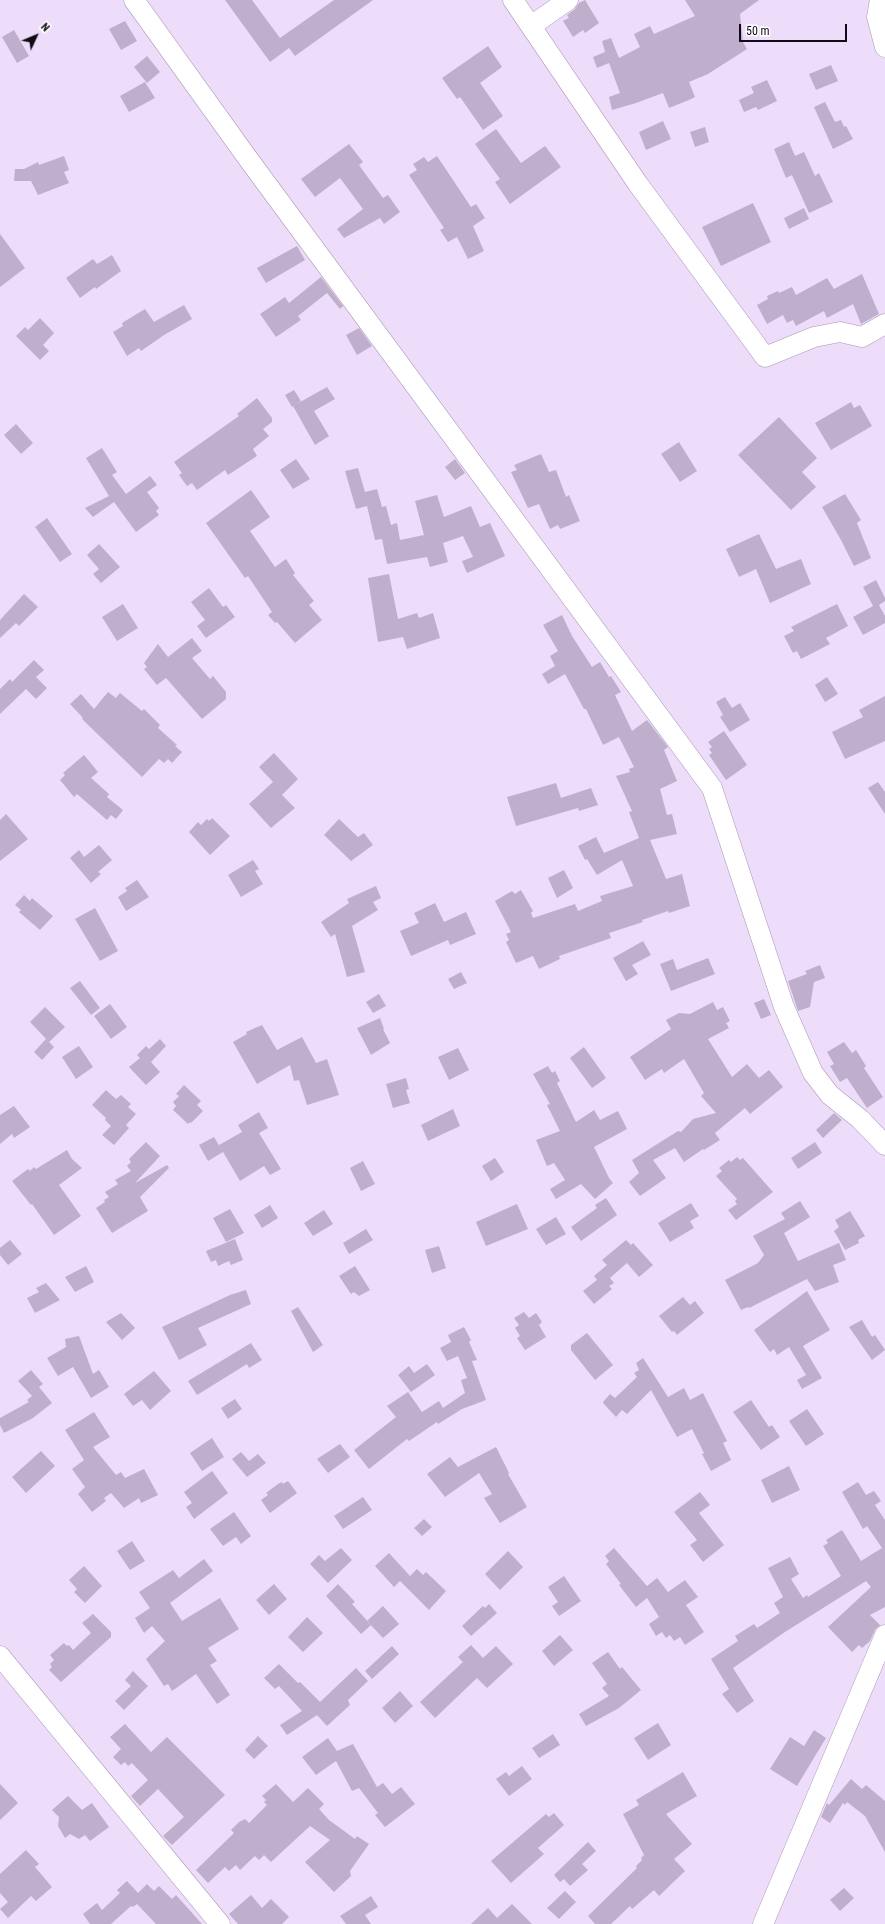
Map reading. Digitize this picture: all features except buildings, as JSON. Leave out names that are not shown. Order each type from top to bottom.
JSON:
[{"type":"street","points":[[134,0],[248,160],[712,788],[784,1007],[813,1073],[830,1095],[860,1118],[885,1145]]},
{"type":"street","points":[[513,0],[638,184],[765,357],[814,337],[840,332],[862,337],[885,324]]},
{"type":"street","points":[[533,30],[538,21],[568,0]]},
{"type":"street","points":[[880,0],[877,17],[885,47]]},
{"type":"street","points":[[763,1924],[885,1636]]},
{"type":"street","points":[[0,1656],[220,1924]]}]
